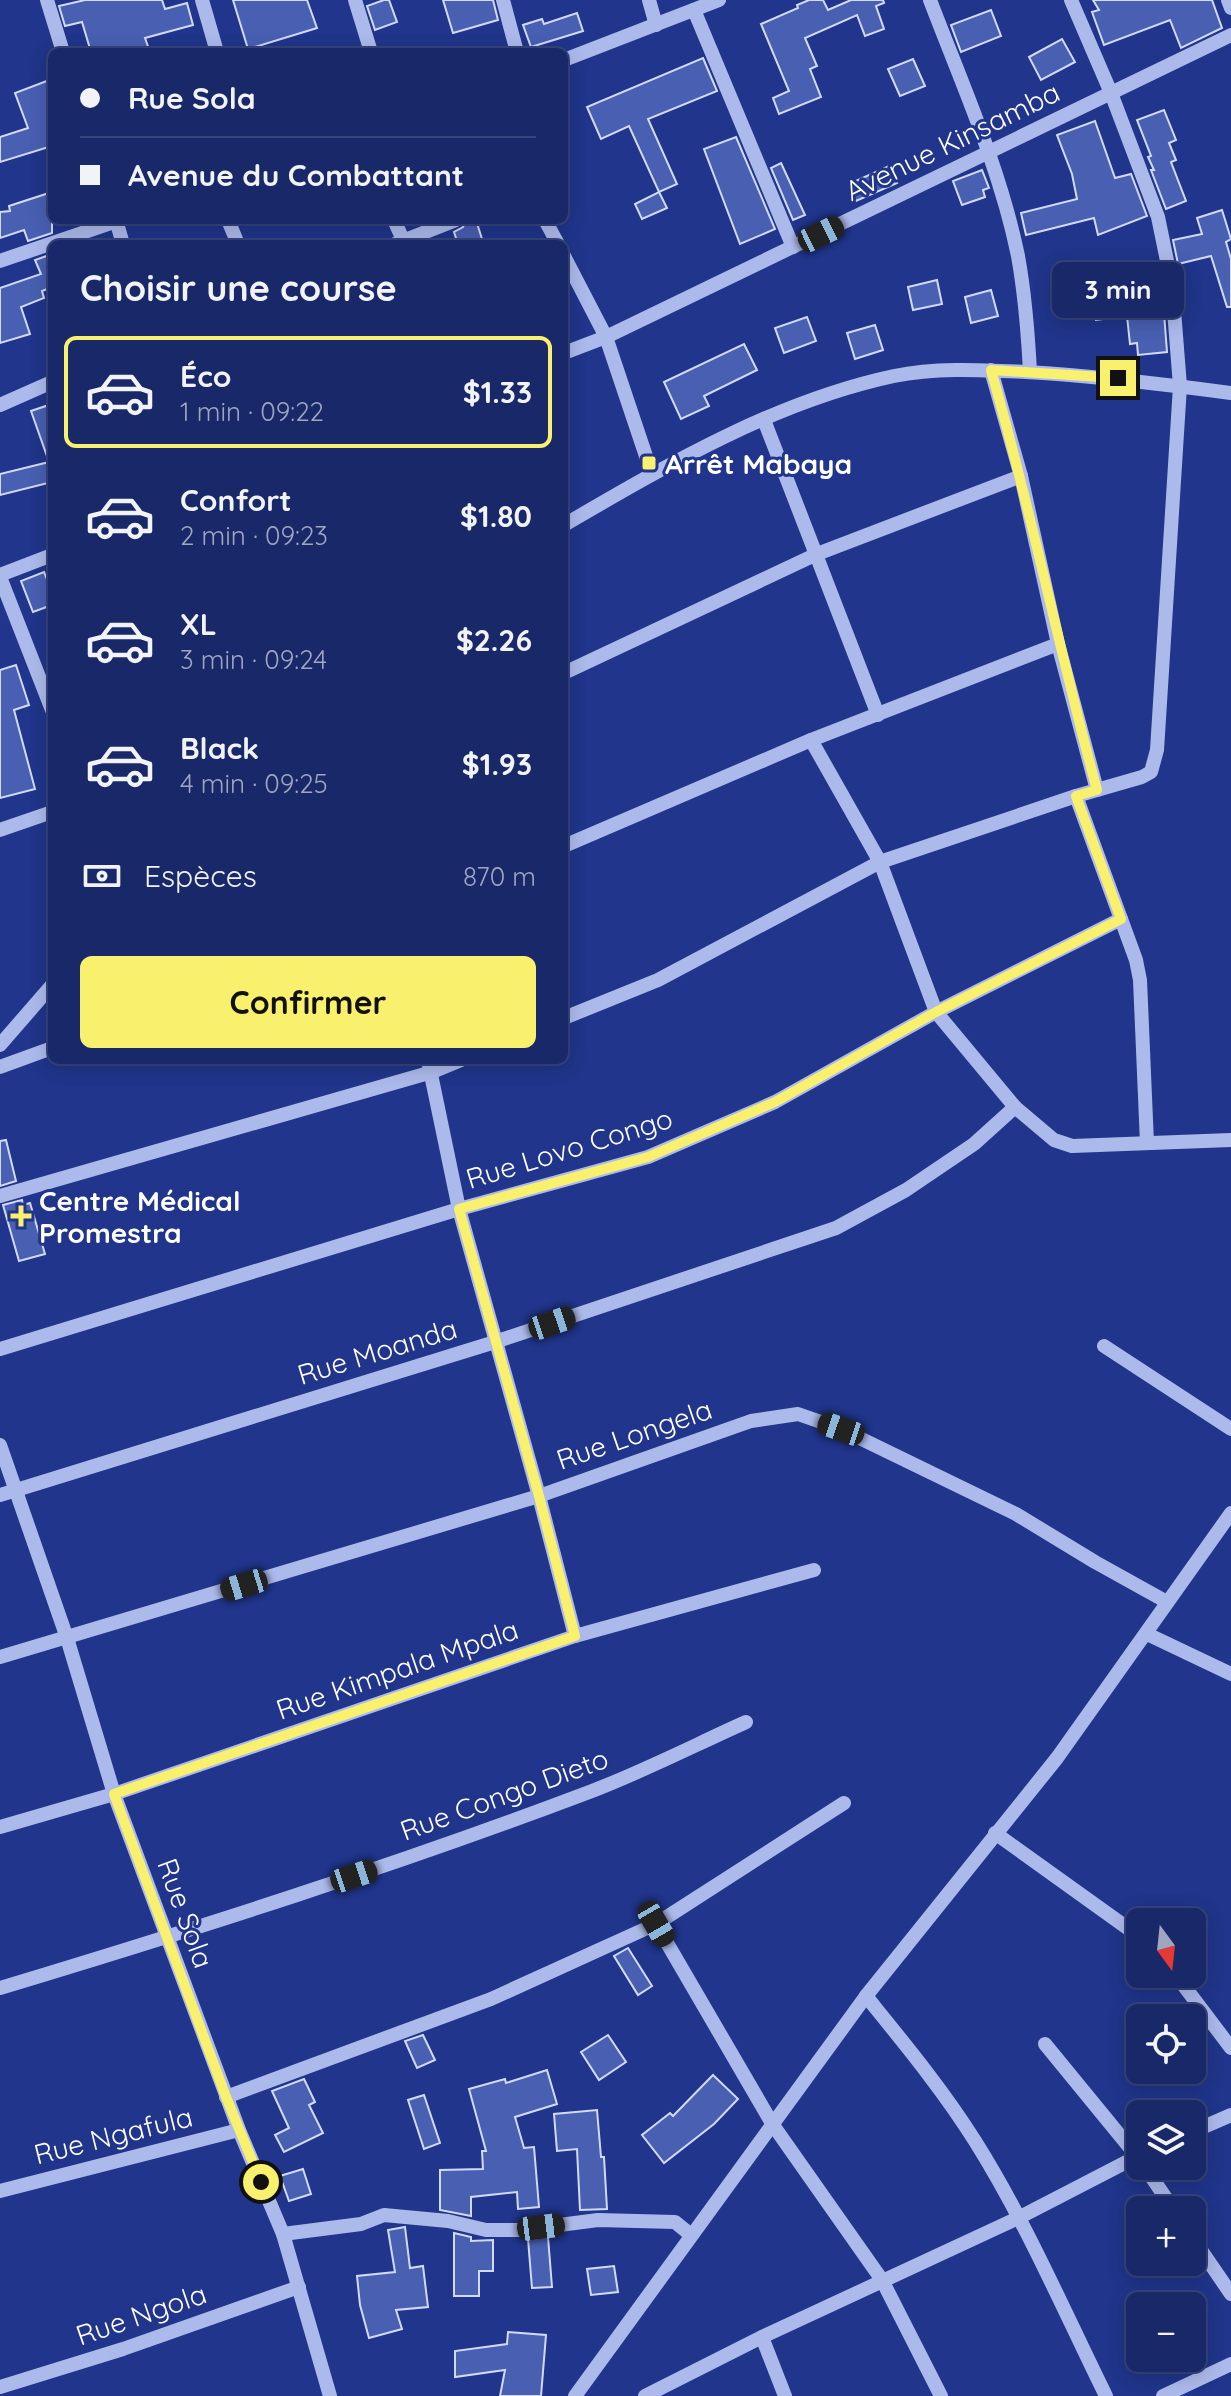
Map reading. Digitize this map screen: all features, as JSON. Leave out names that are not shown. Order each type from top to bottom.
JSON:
[{"type":"street","points":[[47,0],[62,48]]},
{"type":"street","points":[[202,0],[216,48]]},
{"type":"street","points":[[355,0],[370,48]]},
{"type":"street","points":[[503,0],[516,48]]},
{"type":"street","points":[[649,0],[656,25]]},
{"type":"street","points":[[568,58],[719,0]]},
{"type":"street","points":[[930,0],[988,152],[1017,254],[1027,314],[1030,372]]},
{"type":"street","points":[[568,1016],[658,980],[880,862],[1151,772],[1155,762],[1180,386],[1172,285],[1158,217],[1111,93],[1071,0]]},
{"type":"street","points":[[1228,0],[1231,8]]},
{"type":"street","points":[[694,10],[793,247]]},
{"type":"street","name":"Avenue Kinsamba","points":[[568,351],[606,337],[1231,35]]},
{"type":"street","points":[[60,240],[106,224]]},
{"type":"street","points":[[408,240],[446,224]]},
{"type":"street","points":[[0,261],[48,244]]},
{"type":"street","points":[[568,264],[606,337],[652,474]]},
{"type":"street","points":[[568,523],[652,474],[764,420],[839,390],[896,376],[944,370],[991,370],[1088,375],[1231,393]]},
{"type":"street","points":[[991,370],[1021,476],[1058,644],[1097,790]]},
{"type":"street","points":[[0,405],[48,384]]},
{"type":"street","points":[[764,420],[878,715]]},
{"type":"street","points":[[568,671],[817,554],[1021,476]]},
{"type":"street","points":[[48,557],[0,576],[48,700]]},
{"type":"street","points":[[568,844],[811,740],[1058,644]]},
{"type":"street","points":[[811,740],[880,862],[936,1012],[1015,1107],[1054,1140],[1072,1146],[1231,1140]]},
{"type":"street","points":[[1076,796],[1136,960],[1140,980],[1147,1143]]},
{"type":"street","points":[[0,830],[48,813]]},
{"type":"street","name":"Rue Lovo Congo","points":[[0,1349],[459,1209],[648,1157],[775,1102],[936,1012],[1121,919]]},
{"type":"street","points":[[0,1045],[48,990]]},
{"type":"street","points":[[0,1067],[48,1049]]},
{"type":"street","points":[[0,1196],[430,1066],[459,1209],[575,1636]]},
{"type":"street","name":"Rue Moanda","points":[[0,1495],[495,1342],[836,1228],[906,1190],[963,1152],[1015,1107]]},
{"type":"street","points":[[1104,1346],[1231,1429]]},
{"type":"street","name":"Rue Longela","points":[[0,1657],[539,1496],[751,1421],[798,1414],[841,1429],[1016,1514],[1167,1602]]},
{"type":"street","name":"Rue Sola","points":[[0,1445],[67,1638],[114,1794],[226,2097],[283,2234],[330,2396]]},
{"type":"street","points":[[575,2396],[866,1996],[1057,1758],[1231,1513]]},
{"type":"street","name":"Rue Kimpala Mpala","points":[[0,1827],[114,1794],[575,1636],[814,1570]]},
{"type":"street","points":[[1147,1634],[1231,1674]]},
{"type":"street","name":"Rue Congo Dieto","points":[[0,1988],[167,1938],[380,1867],[594,1790],[746,1722]]},
{"type":"street","points":[[226,2097],[491,1999],[656,1924],[844,1803]]},
{"type":"street","points":[[995,1833],[1126,1927]]},
{"type":"street","points":[[656,1924],[773,2125],[882,2280],[941,2396]]},
{"type":"street","points":[[1186,1988],[1231,2048]]},
{"type":"street","points":[[866,1996],[917,2058],[962,2121],[1018,2218],[1106,2396]]},
{"type":"street","points":[[1045,2044],[1126,2142]]},
{"type":"street","points":[[1206,2126],[1231,2115]]},
{"type":"street","name":"Rue Ngafula","points":[[0,2191],[239,2130]]},
{"type":"street","points":[[645,2396],[762,2337],[1126,2166]]},
{"type":"street","points":[[283,2234],[361,2224],[384,2215],[448,2221],[486,2230],[521,2230],[598,2220],[675,2222],[691,2235]]},
{"type":"street","points":[[1206,2257],[1231,2294]]},
{"type":"street","name":"Rue Ngola","points":[[0,2387],[123,2349],[299,2287]]},
{"type":"street","points":[[762,2337],[785,2396]]},
{"type":"street","points":[[1163,2396],[1231,2364]]},
{"type":"building","points":[[85,0],[162,0],[165,9],[187,3],[193,25],[145,38],[149,48],[90,48],[82,22],[65,26],[59,6]]},
{"type":"building","points":[[233,0],[307,0],[317,28],[248,48]]},
{"type":"building","points":[[389,0],[397,22],[375,30],[367,6]]},
{"type":"building","points":[[443,0],[493,0],[498,20],[453,33]]},
{"type":"building","points":[[809,0],[823,0],[828,10],[851,0],[883,0],[884,3],[876,6],[884,29],[865,36],[857,15],[805,38],[817,66],[810,69],[821,97],[779,114],[773,98],[789,91],[761,24]]},
{"type":"building","points":[[1093,0],[1212,0],[1222,28],[1181,48],[1170,20],[1104,45],[1092,12],[1099,10]]},
{"type":"building","points":[[991,10],[1001,36],[961,52],[951,25]]},
{"type":"building","points":[[577,13],[583,31],[531,47],[523,25],[542,19],[544,24]]},
{"type":"building","points":[[1062,39],[1075,62],[1041,80],[1029,57]]},
{"type":"building","points":[[703,58],[717,91],[648,119],[677,184],[659,192],[629,126],[601,139],[587,107]]},
{"type":"building","points":[[913,59],[925,86],[900,96],[888,69]]},
{"type":"building","points":[[48,81],[48,147],[0,162],[0,137],[28,128],[15,93]]},
{"type":"building","points":[[1164,110],[1176,140],[1169,143],[1176,160],[1171,162],[1186,201],[1166,209],[1137,120]]},
{"type":"building","points":[[1095,121],[1115,178],[1131,174],[1147,216],[1098,235],[1094,218],[1026,235],[1021,213],[1077,199],[1072,174],[1057,135]]},
{"type":"building","points":[[736,137],[775,229],[740,244],[704,149]]},
{"type":"building","points":[[781,163],[805,215],[793,220],[771,168]]},
{"type":"building","points":[[889,166],[897,183],[856,201],[849,184]]},
{"type":"building","points":[[982,170],[989,188],[983,190],[985,197],[962,205],[953,181]]},
{"type":"building","points":[[659,192],[667,208],[642,219],[635,204]]},
{"type":"building","points":[[48,193],[48,224],[52,224],[52,233],[28,241],[24,230],[0,238],[0,212],[10,211],[9,206]]},
{"type":"building","points":[[1222,210],[1231,239],[1226,242],[1231,259],[1231,307],[1227,307],[1211,256],[1178,264],[1173,240],[1202,234],[1197,218]]},
{"type":"building","points":[[464,224],[477,224],[482,239],[457,240],[454,232]]},
{"type":"building","points":[[48,255],[48,291],[42,291],[44,298],[21,307],[30,334],[0,343],[0,288],[41,274],[35,260]]},
{"type":"building","points":[[1112,279],[1113,293],[1162,287],[1167,352],[1138,355],[1137,343],[1130,344],[1127,316],[1096,320],[1091,281]]},
{"type":"building","points":[[937,280],[942,304],[913,310],[908,287]]},
{"type":"building","points":[[991,290],[998,316],[971,323],[965,297]]},
{"type":"building","points":[[807,317],[816,341],[784,353],[775,328]]},
{"type":"building","points":[[875,325],[883,350],[855,359],[847,333]]},
{"type":"building","points":[[744,344],[757,370],[704,396],[709,406],[681,419],[664,382]]},
{"type":"building","points":[[48,405],[48,459],[31,411]]},
{"type":"building","points":[[48,462],[48,483],[0,495],[0,474]]},
{"type":"building","points":[[44,572],[48,582],[48,606],[33,612],[21,581]]},
{"type":"building","points":[[16,665],[29,705],[14,710],[35,789],[0,798],[0,670]]},
{"type":"building","points":[[6,1140],[16,1181],[0,1186],[0,1141]]},
{"type":"building","points":[[22,1200],[23,1205],[30,1203],[45,1254],[19,1261],[3,1205]]},
{"type":"building","points":[[628,1948],[652,1986],[638,1995],[614,1956]]},
{"type":"building","points":[[423,2035],[435,2060],[417,2068],[405,2041]]},
{"type":"building","points":[[608,2035],[626,2062],[599,2080],[581,2052]]},
{"type":"building","points":[[547,2070],[557,2104],[515,2117],[524,2148],[534,2147],[539,2207],[518,2209],[517,2192],[471,2197],[471,2216],[440,2210],[440,2170],[483,2169],[482,2151],[486,2151],[469,2089],[505,2079],[506,2083]]},
{"type":"building","points":[[713,2075],[738,2099],[714,2124],[664,2163],[642,2135],[670,2113],[673,2116]]},
{"type":"building","points":[[304,2079],[315,2102],[309,2105],[323,2133],[284,2152],[275,2135],[289,2128],[272,2091]]},
{"type":"building","points":[[424,2095],[440,2143],[424,2149],[408,2100]]},
{"type":"building","points":[[597,2110],[607,2209],[580,2210],[577,2149],[557,2151],[554,2114]]},
{"type":"building","points":[[303,2169],[311,2194],[289,2201],[280,2176]]},
{"type":"building","points":[[405,2227],[410,2268],[423,2266],[428,2307],[396,2310],[402,2329],[369,2338],[360,2305],[357,2276],[395,2272],[388,2230]]},
{"type":"building","points":[[454,2233],[471,2237],[471,2241],[493,2240],[493,2271],[479,2271],[479,2296],[454,2296]]},
{"type":"building","points":[[548,2237],[552,2287],[532,2288],[528,2239]]},
{"type":"building","points":[[614,2266],[618,2292],[591,2295],[587,2269]]},
{"type":"building","points":[[508,2332],[546,2335],[541,2396],[500,2396],[505,2370],[455,2377],[455,2351],[507,2344]]},
{"type":"place","name":"Arrêt Mabaya","points":[[649,463]]},
{"type":"place","name":"Centre Médical Promestra","points":[[21,1216]]},
{"type":"route","points":[[261,2182],[226,2097],[114,1794],[575,1636],[459,1209],[648,1157],[775,1102],[936,1012],[1121,919],[1076,796],[1097,790],[1058,644],[1021,476],[991,370],[1118,378]]}]
